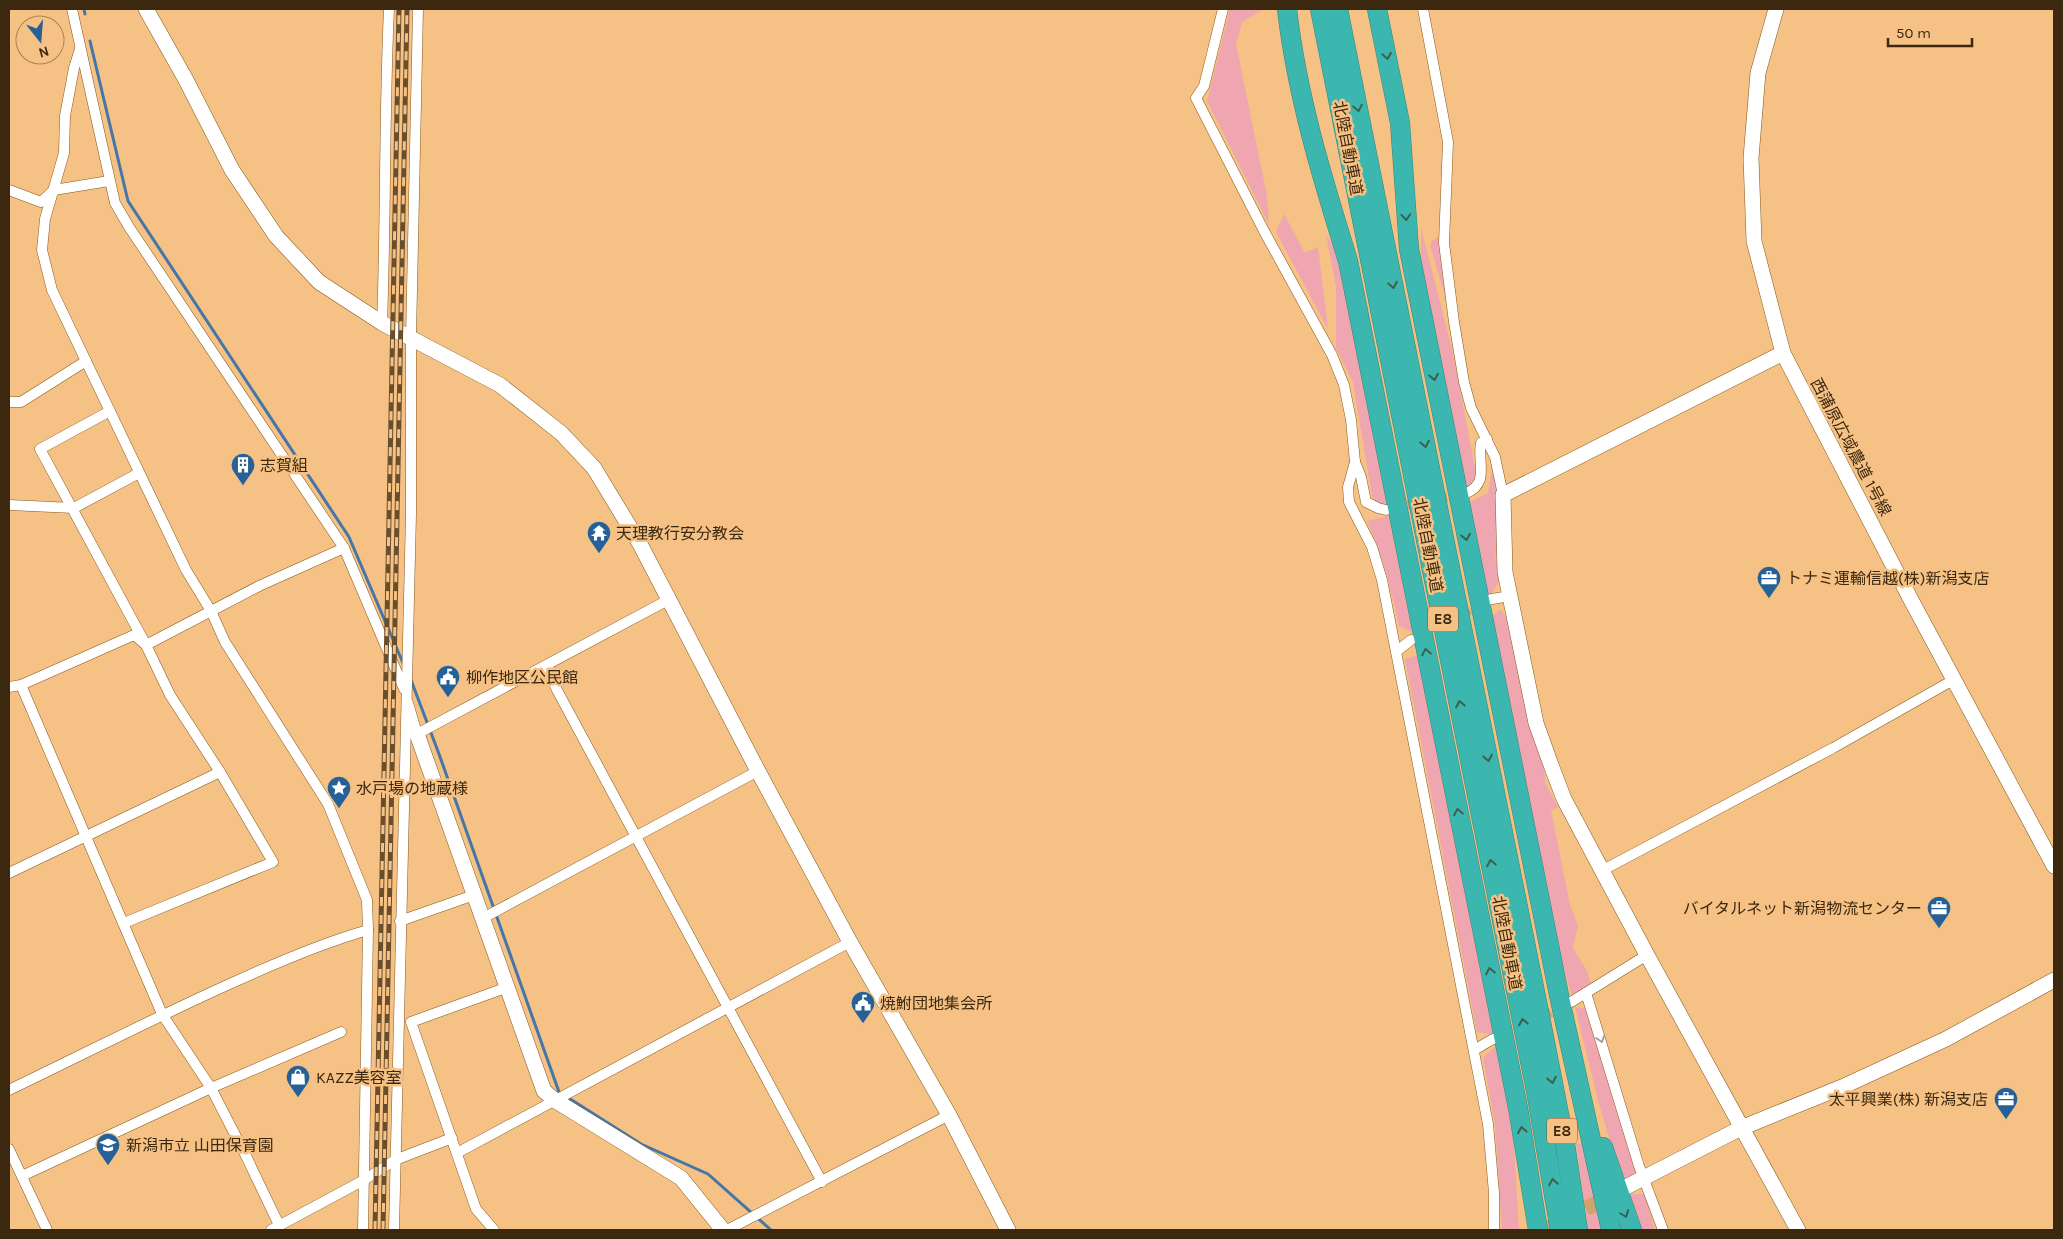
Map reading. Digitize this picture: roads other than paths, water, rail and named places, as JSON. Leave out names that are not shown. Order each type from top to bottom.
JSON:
[{"type":"highway","points":[[1287,9],[1292,48],[1313,146],[1348,260],[1528,1167],[1538,1230]]},
{"type":"highway","name":"北陸自動車道","points":[[1320,9],[1529,1052],[1560,1230]]},
{"type":"highway","name":"北陸自動車道","points":[[1338,9],[1542,1022],[1566,1150],[1578,1230]]},
{"type":"highway","points":[[1377,9],[1400,124],[1408,249],[1565,1001],[1610,1230]]},
{"type":"highway","points":[[1565,1001],[1613,1179],[1632,1230]]},
{"type":"highway","points":[[1528,1167],[1533,1230]]},
{"type":"street","points":[[72,9],[109,181],[116,203],[129,227],[344,548],[406,694],[417,734],[544,1090],[556,1101],[681,1178],[723,1230]]},
{"type":"street","points":[[146,9],[232,170],[276,236],[319,282],[382,324],[500,385],[561,433],[594,468],[640,544],[758,771],[850,942],[949,1115],[1008,1230]]},
{"type":"street","points":[[382,324],[386,205],[385,90],[389,9]]},
{"type":"street","points":[[394,1230],[411,514],[411,338],[418,9]]},
{"type":"street","points":[[1222,9],[1204,86],[1196,98],[1340,371],[1348,400],[1355,462],[1361,477],[1366,502],[1386,510]]},
{"type":"street","points":[[1423,9],[1448,142],[1444,243],[1454,322],[1464,382],[1471,408],[1487,439],[1499,469],[1503,495],[1505,572],[1536,723],[1564,799],[1798,1230]]},
{"type":"street","name":"西蒲原広域農道 1号線","points":[[1776,9],[1758,73],[1751,158],[1754,240],[1783,353],[1905,590],[1955,679],[2054,866]]},
{"type":"street","points":[[80,48],[74,68],[65,116],[64,153],[45,219],[42,250],[52,290],[138,474],[186,570],[211,611],[225,642],[328,804],[367,900],[363,1230]]},
{"type":"street","points":[[9,190],[41,202],[54,190],[109,181]]},
{"type":"street","points":[[1503,495],[1783,353]]},
{"type":"street","points":[[9,402],[21,402],[86,361]]},
{"type":"street","points":[[110,411],[40,449],[74,508],[170,695],[220,772],[273,862],[124,923]]},
{"type":"street","points":[[1466,494],[1480,482],[1482,476],[1479,451],[1481,443],[1487,439]]},
{"type":"street","points":[[1355,462],[1348,487],[1349,502],[1372,546],[1378,563],[1397,650],[1491,1147],[1494,1230]]},
{"type":"street","points":[[9,505],[74,508],[138,474]]},
{"type":"street","points":[[146,645],[318,558],[344,548]]},
{"type":"street","points":[[1486,600],[1509,596]]},
{"type":"street","points":[[417,734],[668,600]]},
{"type":"street","points":[[9,687],[21,684],[134,635],[146,645]]},
{"type":"street","points":[[1397,650],[1411,640]]},
{"type":"street","points":[[547,666],[557,690],[635,837],[822,1182]]},
{"type":"street","points":[[1602,870],[1824,752],[1955,679]]},
{"type":"street","points":[[21,684],[162,1014],[211,1088],[246,1156],[275,1228],[364,1180],[395,1160],[452,1138]]},
{"type":"street","points":[[483,918],[758,771]]},
{"type":"street","points":[[9,873],[220,772]]},
{"type":"street","points":[[400,922],[474,895]]},
{"type":"street","points":[[9,1090],[162,1014],[329,941],[368,930]]},
{"type":"street","points":[[457,1153],[850,942]]},
{"type":"street","points":[[1565,1001],[1586,993],[1647,955]]},
{"type":"street","points":[[1624,1188],[1741,1128],[1842,1087],[1946,1039],[2054,980]]},
{"type":"street","points":[[494,1230],[476,1208],[411,1022],[508,987]]},
{"type":"street","points":[[1586,993],[1639,1166],[1663,1230]]},
{"type":"street","points":[[22,1176],[211,1088],[341,1032]]},
{"type":"street","points":[[1474,1050],[1493,1039]]},
{"type":"street","points":[[727,1230],[949,1115]]},
{"type":"street","points":[[9,1149],[47,1230]]},
{"type":"waterway","points":[[84,9],[85,14]]},
{"type":"waterway","points":[[90,41],[128,201],[349,537],[403,663]]},
{"type":"waterway","points":[[411,680],[559,1092],[562,1094]]},
{"type":"waterway","points":[[567,1097],[641,1144],[708,1174],[771,1230]]},
{"type":"tunnel","points":[[1393,508],[1462,494]]},
{"type":"tunnel","points":[[1421,635],[1484,602]]},
{"type":"tunnel","points":[[1501,1035],[1564,1006]]},
{"type":"tunnel","points":[[1545,1230],[1612,1195]]},
{"type":"railway","points":[[375,1230],[399,9]]},
{"type":"railway","points":[[383,1230],[407,9]]},
{"type":"place","name":"志賀組","points":[[243,486]]},
{"type":"place","name":"天理教行安分教会","points":[[599,554]]},
{"type":"place","name":"トナミ運輸信越(株)新潟支店","points":[[1769,599]]},
{"type":"place","name":"柳作地区公民館","points":[[448,698]]},
{"type":"place","name":"水戸場の地蔵様","points":[[339,809]]},
{"type":"place","name":"バイタルネット新潟物流センター","points":[[1939,929]]},
{"type":"place","name":"焼鮒団地集会所","points":[[863,1024]]},
{"type":"place","name":"KAZZ美容室","points":[[298,1098]]},
{"type":"place","name":"太平興業(株) 新潟支店","points":[[2006,1120]]},
{"type":"place","name":"新潟市立 山田保育園","points":[[108,1166]]}]
